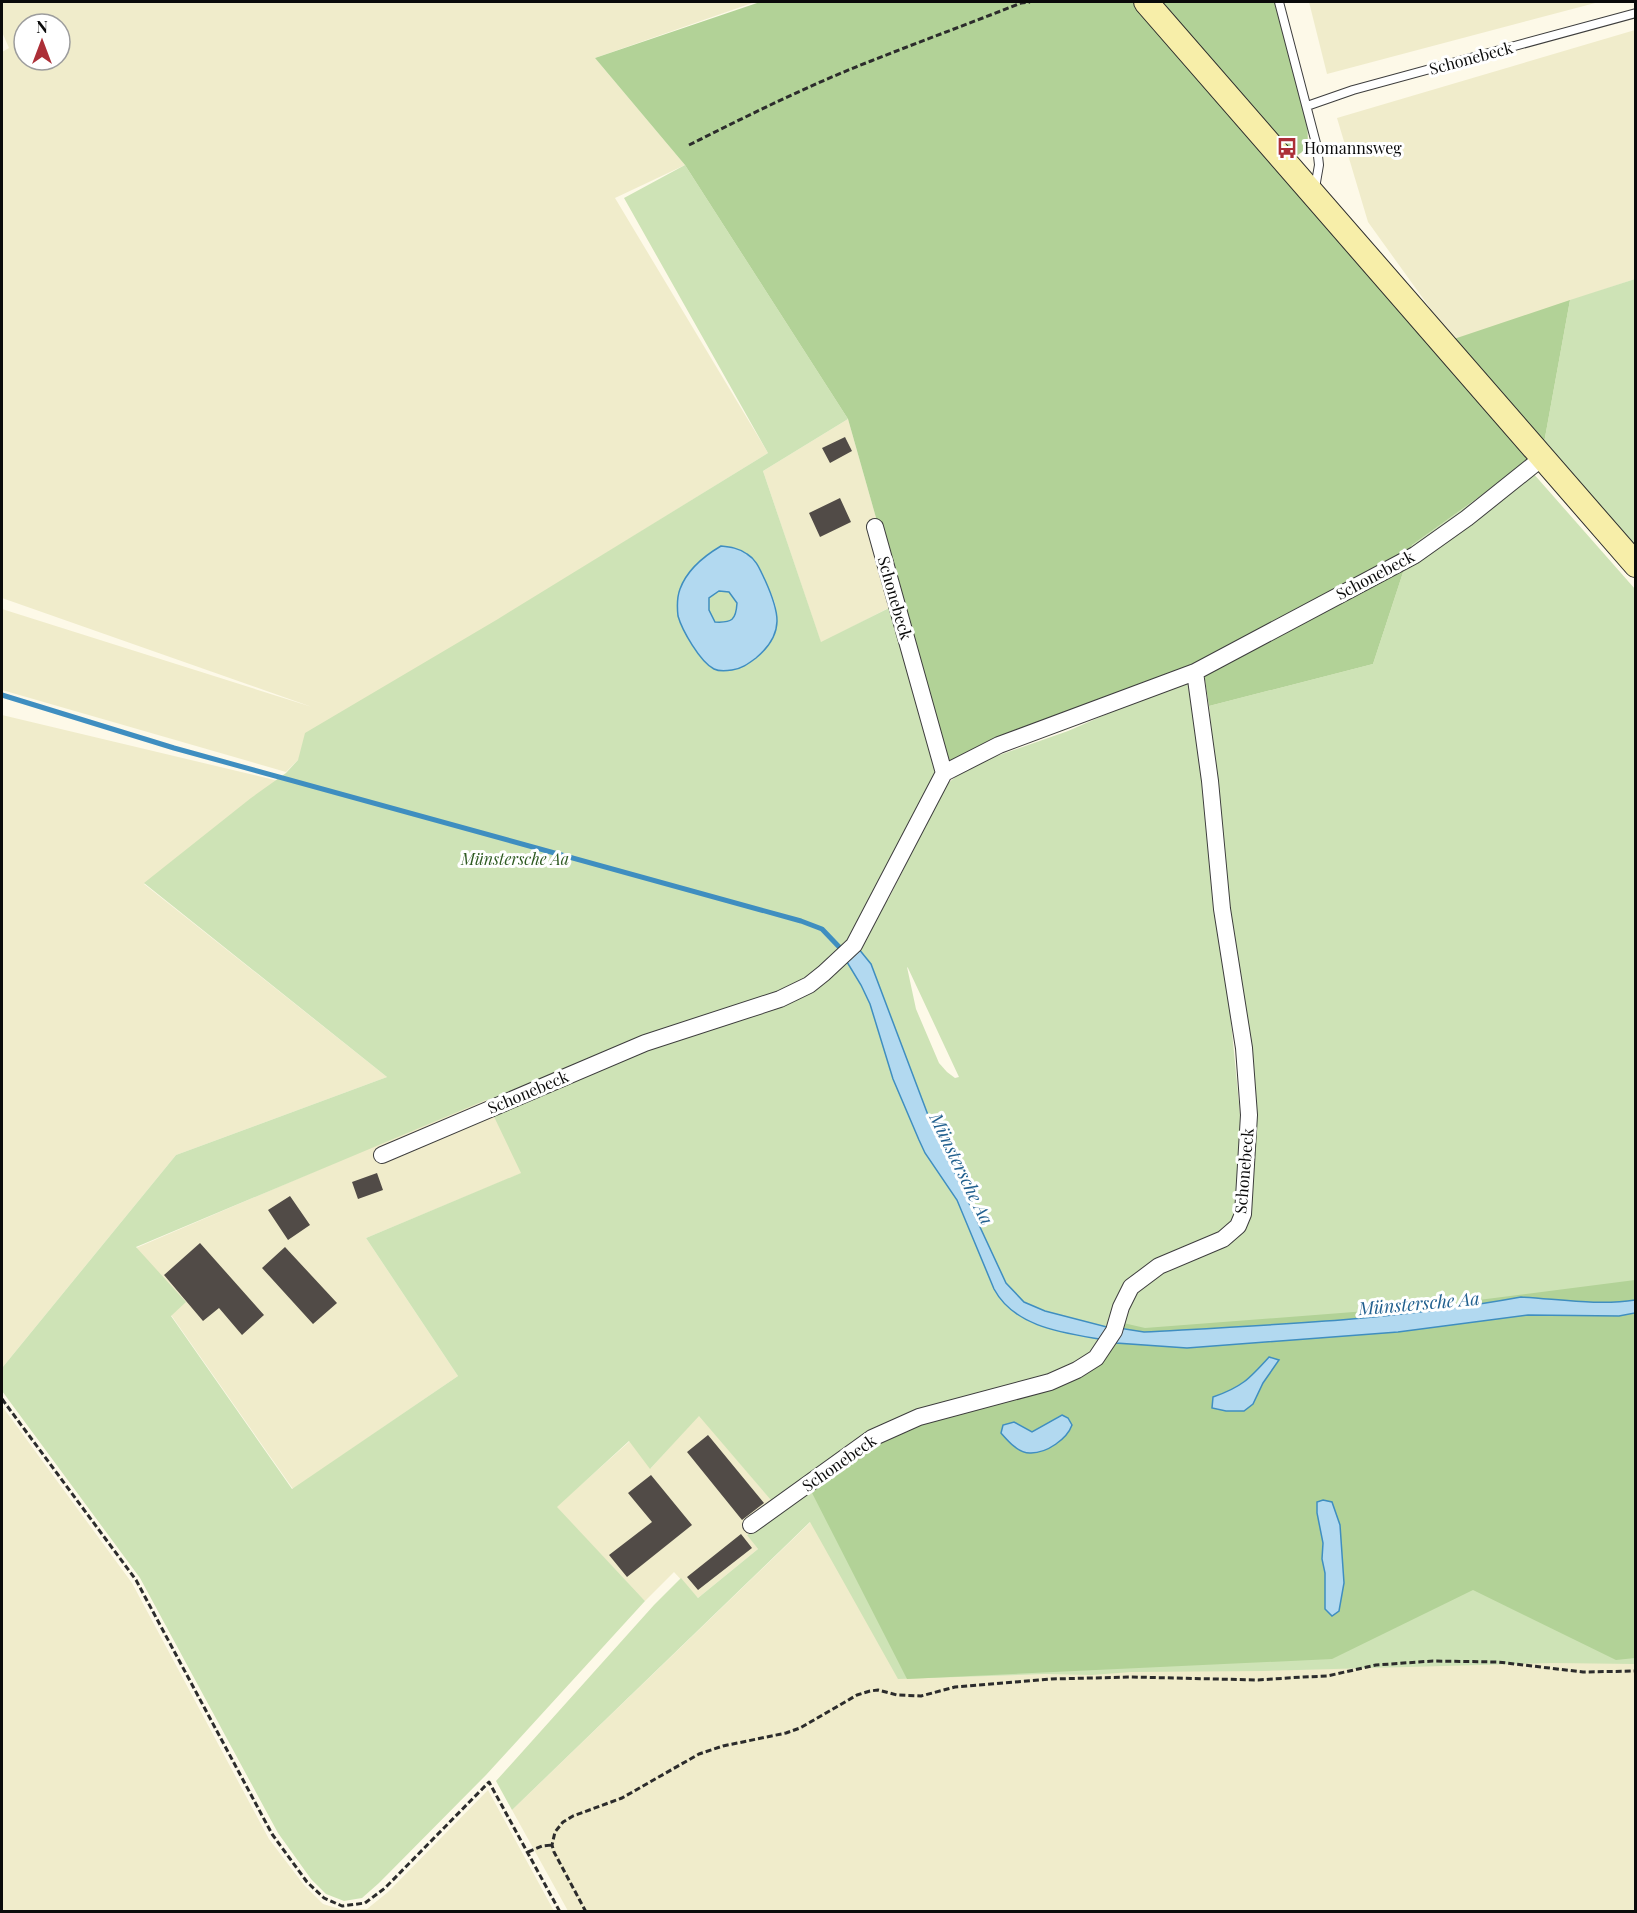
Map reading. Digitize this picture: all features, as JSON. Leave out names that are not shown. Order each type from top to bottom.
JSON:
[{"type":"street","points":[[1146,2],[1635,565]]},
{"type":"street","name":"Schonebeck","points":[[381,1155],[645,1043],[780,999],[808,985],[854,945],[944,773],[999,745],[1195,672],[1415,555],[1467,518],[1542,458]]},
{"type":"street","name":"Schonebeck","points":[[875,527],[944,773]]},
{"type":"street","name":"Schonebeck","points":[[751,1525],[872,1438],[919,1417],[1050,1382],[1077,1370],[1096,1358],[1114,1331],[1121,1307],[1131,1287],[1159,1266],[1223,1239],[1238,1226],[1243,1214],[1249,1116],[1244,1048],[1222,909],[1210,781],[1195,672]]},
{"type":"lane","points":[[1279,2],[1317,147],[1318,165],[1314,194]]},
{"type":"lane","name":"Schonebeck","points":[[1307,105],[1353,90],[1635,13]]},
{"type":"path","points":[[689,145],[747,116],[870,61],[1021,3],[1030,2]]},
{"type":"path","points":[[2,1399],[136,1580],[272,1834],[307,1882],[324,1898],[342,1906],[365,1903],[385,1888],[489,1782],[560,1911]]},
{"type":"path","points":[[586,1911],[552,1845],[555,1832],[563,1822],[622,1798],[699,1754],[723,1746],[794,1731],[857,1695],[870,1691],[921,1696],[955,1687],[1052,1679],[1131,1677],[1258,1680],[1327,1676],[1376,1665],[1433,1661],[1498,1662],[1583,1672],[1635,1671]]},
{"type":"path","points":[[528,1852],[542,1846],[552,1845]]},
{"type":"shaded area","points":[[2,2],[755,2],[595,58],[685,165],[615,198],[768,453],[341,717],[286,772],[2,690],[2,609],[312,707],[2,598],[2,52],[9,48],[2,32]]},
{"type":"shaded area","points":[[1309,2],[1599,2],[1327,74]]},
{"type":"shaded area","points":[[1635,30],[1635,279],[1453,340],[1368,222],[1337,118]]},
{"type":"shaded area","points":[[848,419],[900,602],[821,643],[763,471]]},
{"type":"shaded area","points":[[2,715],[279,781],[144,884],[387,1077],[176,1155],[2,1368]]},
{"type":"shaded area","points":[[486,1098],[522,1173],[366,1238],[458,1376],[293,1489],[171,1315],[185,1302],[136,1248]]},
{"type":"shaded area","points":[[2,1406],[132,1583],[269,1839],[304,1885],[323,1904],[343,1910],[367,1909],[388,1892],[488,1790],[554,1911],[2,1911]]},
{"type":"shaded area","points":[[699,1415],[782,1513],[747,1534],[758,1549],[698,1598],[674,1572],[645,1601],[556,1507],[630,1441],[651,1468]]},
{"type":"shaded area","points":[[821,1512],[1332,1659],[1635,1658],[1635,1911],[568,1911],[512,1810]]},
{"type":"green space","points":[[760,2],[1134,2],[1439,344],[1570,300],[1544,443],[1525,464],[1412,545],[1373,664],[1209,706],[1202,660],[947,768],[848,419],[685,165],[595,58]]},
{"type":"green space","points":[[1161,2],[1283,2],[1307,106],[1308,148],[1292,159]]},
{"type":"green space","points":[[685,165],[848,419],[763,471],[821,642],[893,606],[940,766],[879,887],[888,900],[946,785],[968,766],[1068,731],[1194,676],[1240,1114],[1242,1230],[1256,1115],[1230,906],[1209,706],[1373,664],[1412,545],[1525,464],[1635,589],[1635,1664],[1553,1663],[898,1679],[810,1522],[512,1810],[496,1781],[654,1605],[681,1578],[698,1598],[758,1549],[747,1535],[782,1513],[699,1416],[650,1469],[629,1441],[557,1507],[645,1601],[486,1775],[379,1883],[362,1898],[344,1901],[326,1894],[311,1879],[278,1833],[140,1578],[2,1391],[2,1368],[176,1155],[387,1077],[144,883],[286,773],[298,760],[305,733],[498,619],[768,453],[624,198]],"holes":[[[721,546],[740,551],[752,559],[760,571],[776,609],[768,641],[761,654],[744,666],[717,670],[706,663],[687,636],[680,621],[678,607],[685,580],[694,568]],[[907,967],[959,1077],[955,1078],[939,1063],[916,1009]],[[486,1100],[521,1173],[366,1238],[458,1376],[292,1489],[171,1316],[186,1302],[136,1247]]]},
{"type":"green space","points":[[1635,279],[1635,547],[1544,443],[1570,300]]},
{"type":"green space","points":[[719,591],[729,592],[737,603],[736,613],[729,621],[715,622],[709,610],[709,598]]},
{"type":"green space","points":[[1635,1280],[1635,1658],[1616,1660],[1473,1590],[1332,1659],[907,1679],[810,1489],[876,1441],[921,1421],[1081,1374],[1119,1322],[1145,1328],[1431,1306]],"holes":[[[1269,1357],[1279,1360],[1263,1383],[1253,1404],[1213,1397],[1244,1382]],[[1339,1525],[1344,1583],[1325,1609],[1323,1543]]]},
{"type":"water","points":[[721,546],[744,552],[758,565],[774,602],[777,621],[776,631],[766,649],[747,664],[730,670],[714,669],[703,660],[683,629],[677,606],[680,589],[687,576],[702,559]],"holes":[[[719,591],[729,592],[737,603],[736,613],[729,621],[715,622],[709,610],[709,598]]]},
{"type":"water","points":[[858,948],[871,964],[928,1115],[1006,1283],[1024,1302],[1045,1311],[1107,1327],[1105,1340],[1058,1331],[1028,1320],[1003,1302],[994,1289],[957,1200],[925,1153],[893,1079],[870,1004],[847,962]]},
{"type":"water","points":[[1521,1297],[1592,1302],[1635,1300],[1635,1313],[1619,1316],[1528,1315],[1398,1332],[1187,1348],[1116,1343],[1119,1328],[1144,1332],[1333,1320],[1427,1311]]},
{"type":"water","points":[[1269,1357],[1279,1360],[1263,1383],[1253,1404],[1244,1411],[1212,1408],[1213,1397],[1244,1382]]},
{"type":"water","points":[[1062,1415],[1068,1418],[1072,1425],[1061,1440],[1043,1451],[1027,1453],[1022,1451],[1001,1433],[1003,1425],[1014,1422],[1032,1432]]},
{"type":"water","points":[[1323,1500],[1332,1502],[1340,1525],[1344,1583],[1339,1611],[1332,1616],[1325,1609],[1323,1543],[1317,1513],[1317,1502]]},
{"type":"building","points":[[845,437],[852,451],[830,463],[822,448]]},
{"type":"building","points":[[840,498],[851,522],[820,537],[809,513]]},
{"type":"building","points":[[377,1173],[383,1190],[358,1199],[352,1182]]},
{"type":"building","points":[[290,1196],[310,1225],[288,1240],[268,1210]]},
{"type":"building","points":[[200,1243],[264,1315],[242,1335],[219,1308],[203,1321],[164,1275]]},
{"type":"building","points":[[285,1247],[337,1303],[313,1324],[262,1268]]},
{"type":"building","points":[[708,1435],[764,1503],[742,1520],[687,1452]]},
{"type":"building","points":[[651,1475],[692,1525],[627,1577],[609,1555],[652,1522],[628,1493]]},
{"type":"building","points":[[741,1534],[752,1548],[698,1590],[687,1577]]},
{"type":"waterway","name":"Münstersche Aa","points":[[2,695],[174,748],[801,921],[822,929],[843,951]]},
{"type":"place","name":"Homannsweg","points":[[1287,148]]}]
